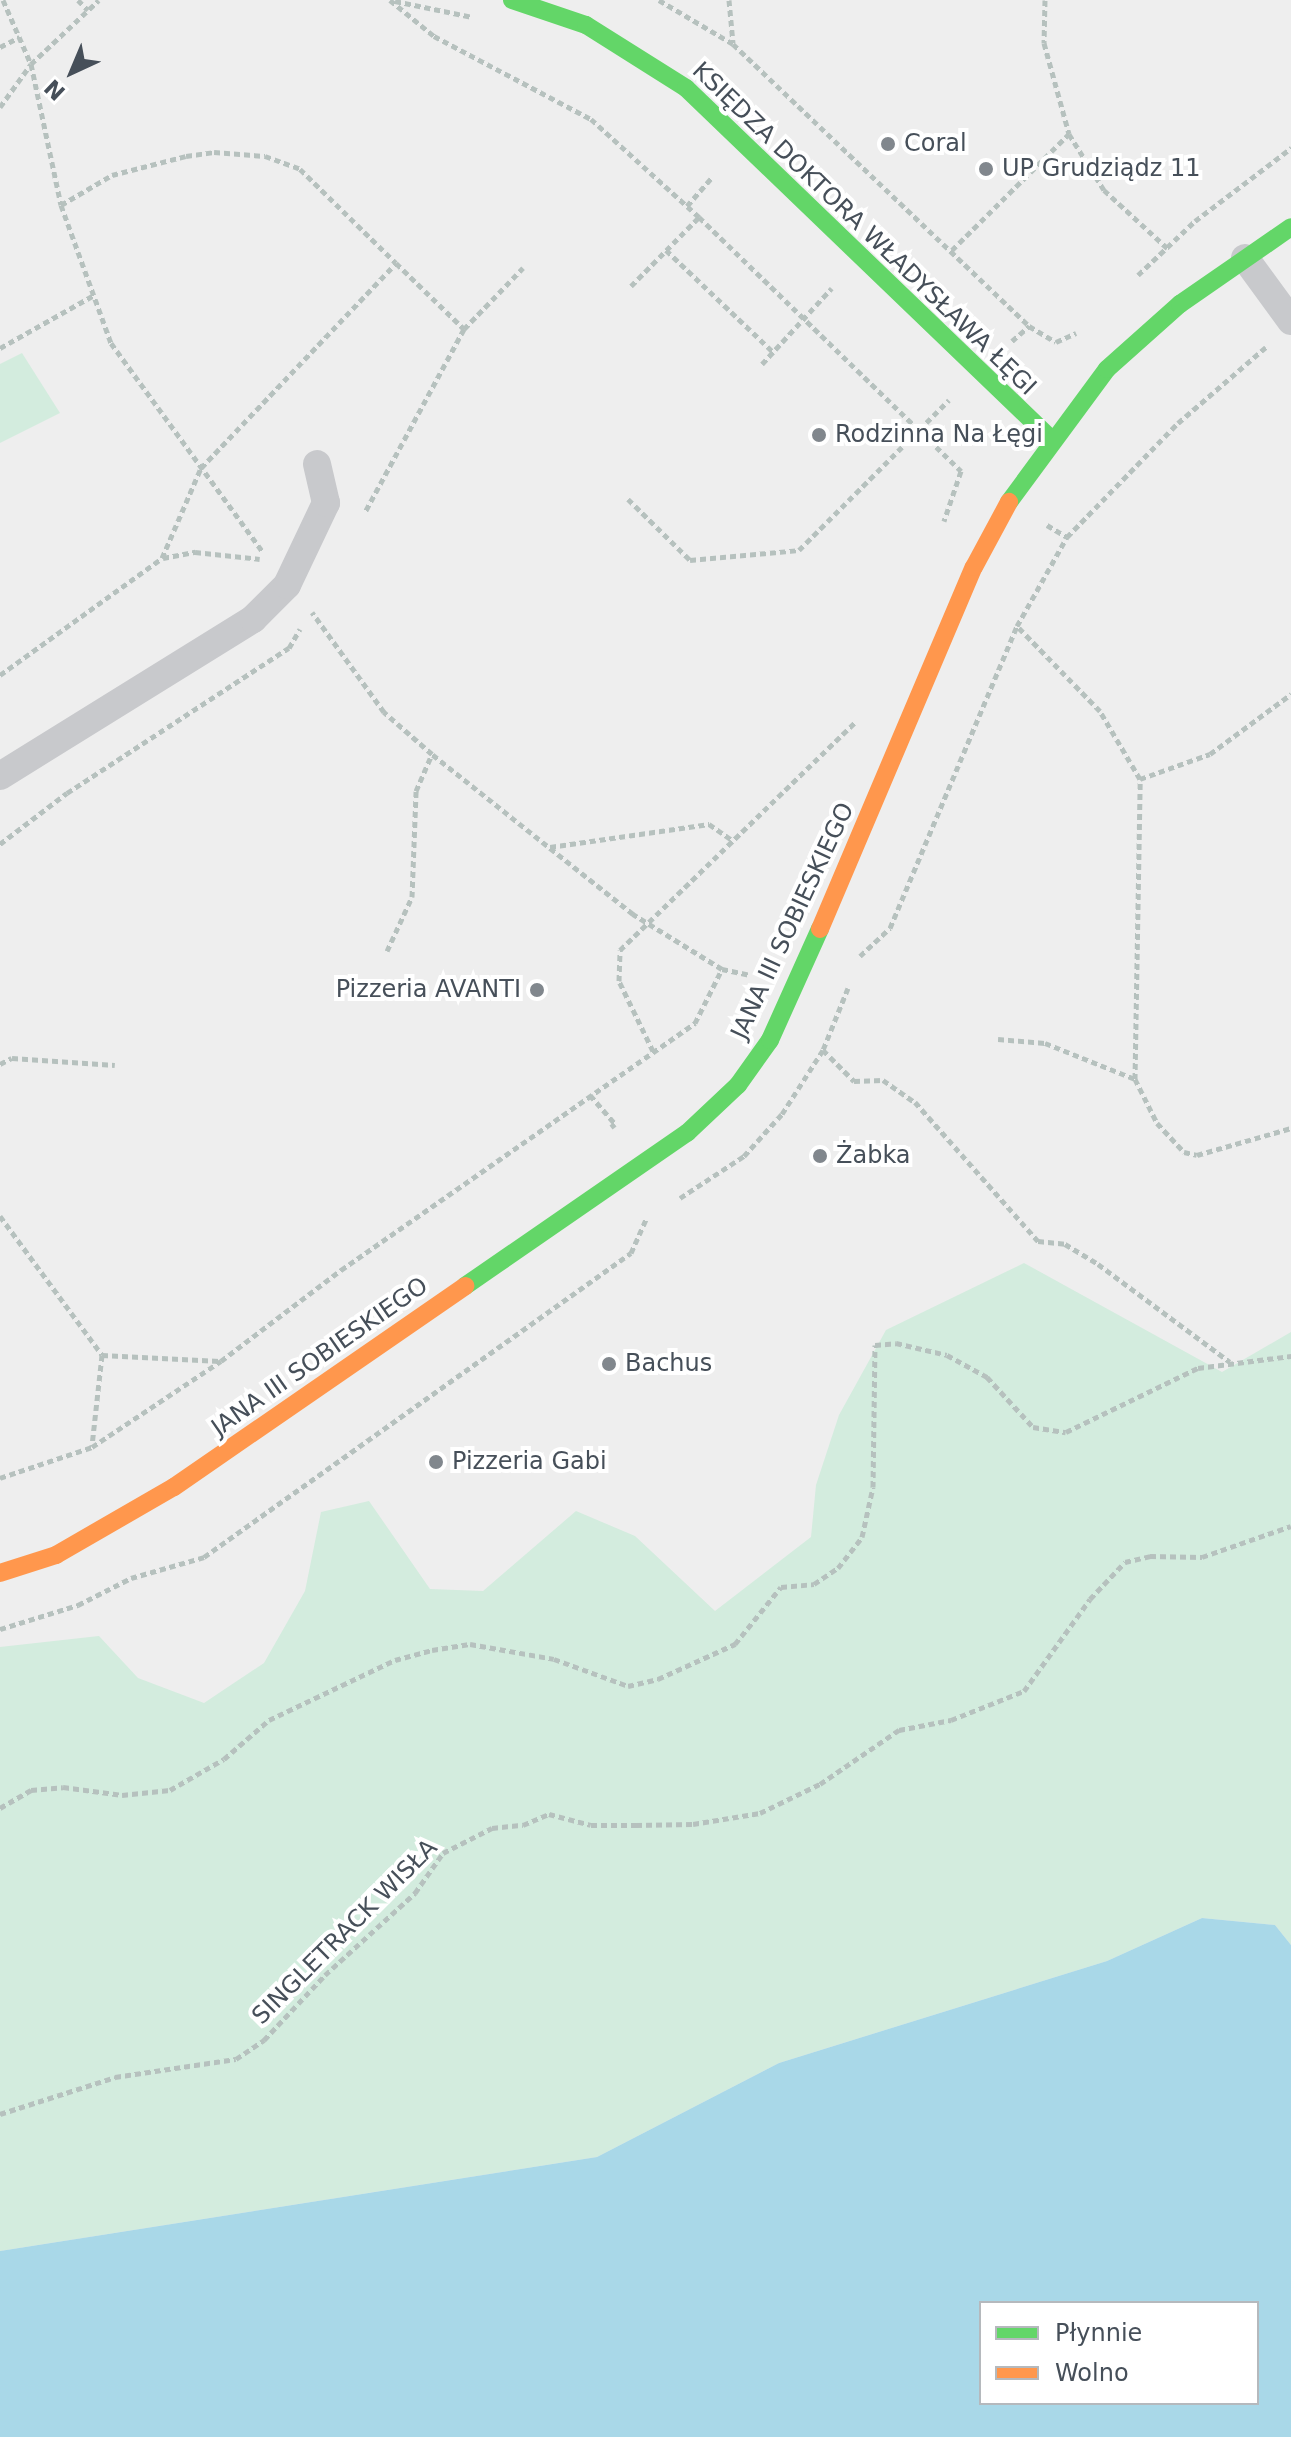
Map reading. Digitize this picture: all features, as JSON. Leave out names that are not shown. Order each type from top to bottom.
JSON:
[{"type":"street","name":"KSIĘDZA DOKTORA WŁADYSŁAWA ŁĘGI","points":[[512,0],[586,25],[686,88],[1050,438]]},
{"type":"street","name":"JANA III SOBIESKIEGO","points":[[0,1573],[56,1555],[174,1487],[687,1133],[738,1085],[770,1040],[797,982],[974,567],[1050,438],[1107,369],[1180,304],[1291,227]]},
{"type":"lane","points":[[1245,258],[1291,321]]},
{"type":"lane","points":[[0,776],[253,619],[287,585],[326,503],[317,464]]},
{"type":"path","points":[[3,0],[31,64],[61,205],[111,343],[270,562],[195,552],[162,558]]},
{"type":"path","points":[[78,0],[88,10]]},
{"type":"path","points":[[0,107],[31,64],[99,0]]},
{"type":"path","points":[[390,0],[424,30],[591,119],[699,217],[961,471],[942,525]]},
{"type":"path","points":[[659,0],[733,44],[1029,326],[1056,342],[1085,329]]},
{"type":"path","points":[[729,0],[733,44]]},
{"type":"path","points":[[1045,0],[1044,43],[1069,134],[1104,190],[1167,248]]},
{"type":"path","points":[[0,47],[20,37]]},
{"type":"path","points":[[952,250],[1069,134]]},
{"type":"path","points":[[1131,282],[1167,248],[1291,148]]},
{"type":"path","points":[[61,205],[112,175],[186,156],[214,152],[265,156],[300,169],[396,263]]},
{"type":"path","points":[[687,206],[721,168]]},
{"type":"path","points":[[631,286],[699,217]]},
{"type":"path","points":[[666,250],[774,353]]},
{"type":"path","points":[[464,329],[523,268]]},
{"type":"path","points":[[762,364],[841,277]]},
{"type":"path","points":[[0,348],[94,295]]},
{"type":"path","points":[[856,968],[860,956],[890,928],[1017,626],[1067,537],[1178,423],[1268,345]]},
{"type":"path","points":[[628,499],[690,560],[799,550],[956,394]]},
{"type":"path","points":[[287,585],[311,611],[384,712],[550,847],[647,920],[722,969],[797,982]]},
{"type":"path","points":[[0,844],[67,793],[289,648],[311,611]]},
{"type":"path","points":[[1017,626],[1100,711],[1140,779],[1135,1079],[1157,1123],[1184,1152],[1197,1155],[1291,1128]]},
{"type":"path","points":[[1140,779],[1210,754],[1291,694]]},
{"type":"path","points":[[844,750],[861,708]]},
{"type":"path","points":[[653,1051],[619,981],[620,950],[647,920],[855,722]]},
{"type":"path","points":[[387,951],[412,897],[416,791],[432,754]]},
{"type":"path","points":[[550,847],[709,824],[732,840]]},
{"type":"path","points":[[0,1478],[92,1447],[221,1361],[695,1023],[722,969]]},
{"type":"path","points":[[851,981],[823,1050],[854,1081],[883,1080],[915,1102],[1038,1241],[1065,1244],[1098,1264],[1231,1362]]},
{"type":"path","points":[[998,1039],[1045,1043],[1135,1079]]},
{"type":"path","points":[[0,1064],[12,1058],[115,1065]]},
{"type":"path","points":[[0,1216],[102,1355],[92,1447]]},
{"type":"path","points":[[0,1629],[78,1605],[131,1578],[204,1557],[631,1253],[646,1218]]},
{"type":"path","points":[[0,1808],[31,1790],[63,1787],[122,1795],[170,1790],[224,1759],[269,1720],[395,1660],[432,1650],[470,1644],[554,1659],[628,1686],[658,1679],[735,1644],[781,1587],[814,1584],[838,1568],[862,1537],[873,1487],[875,1345],[896,1343],[947,1355],[987,1377],[1033,1427],[1066,1432],[1198,1368],[1291,1356]]},
{"type":"path","points":[[102,1355],[221,1361]]},
{"type":"path","name":"SINGLETRACK WISŁA","points":[[0,2114],[115,2077],[236,2059],[264,2040],[325,1975],[415,1893],[443,1853],[492,1828],[523,1825],[549,1814],[591,1825],[636,1825],[693,1824],[760,1813],[820,1784],[899,1730],[951,1720],[1024,1691],[1090,1599],[1125,1562],[1150,1556],[1202,1557],[1291,1526]]},
{"type":"green space","points":[[22,353],[60,413],[0,443],[0,364]]},
{"type":"green space","points":[[1024,1263],[1222,1372],[1291,1332],[1291,1945],[1275,1925],[1202,1918],[1107,1961],[779,2063],[597,2157],[0,2251],[0,1647],[99,1636],[138,1678],[204,1703],[264,1663],[305,1591],[321,1512],[369,1501],[430,1589],[483,1591],[576,1511],[635,1536],[715,1611],[811,1537],[816,1485],[839,1415],[886,1330]]},
{"type":"water","points":[[1202,1918],[1275,1925],[1291,1945],[1291,2437],[0,2437],[0,2251],[597,2157],[779,2063],[1107,1961]]},
{"type":"traffic: fast","points":[[512,0],[586,25],[686,88],[1050,438]]},
{"type":"traffic: fast","points":[[1009,502],[1107,369],[1180,304],[1291,227]]},
{"type":"traffic: fast","points":[[465,1286],[687,1133],[738,1085],[770,1040],[820,929]]},
{"type":"traffic: slow","points":[[820,929],[974,567],[1009,502]]},
{"type":"traffic: slow","points":[[0,1573],[56,1555],[174,1487],[465,1286]]},
{"type":"place","name":"Coral","points":[[888,144]]},
{"type":"place","name":"UP Grudziądz 11","points":[[986,169]]},
{"type":"place","name":"Rodzinna Na Łęgi","points":[[819,435]]},
{"type":"place","name":"Pizzeria AVANTI","points":[[537,990]]},
{"type":"place","name":"Żabka","points":[[820,1156]]},
{"type":"place","name":"Bachus","points":[[609,1364]]},
{"type":"place","name":"Pizzeria Gabi","points":[[436,1462]]}]
